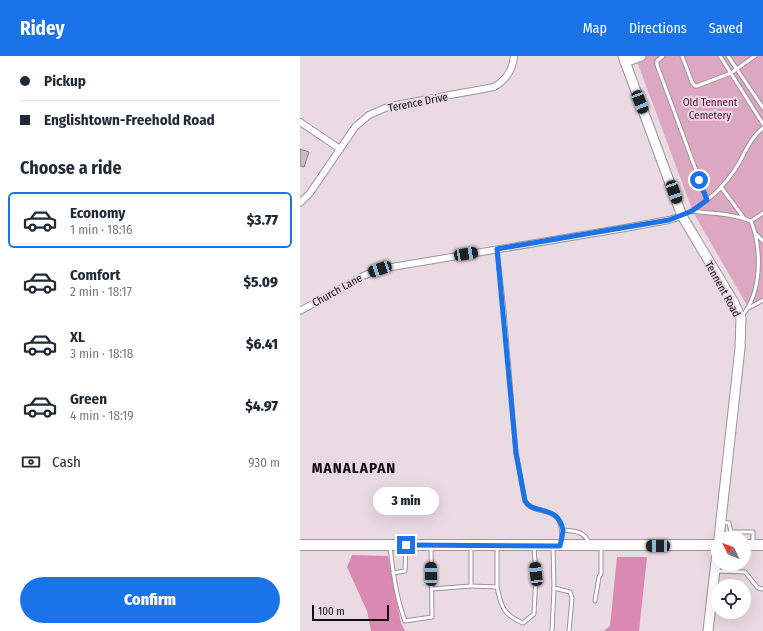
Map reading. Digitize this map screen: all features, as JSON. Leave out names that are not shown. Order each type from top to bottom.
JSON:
[{"type":"main road","points":[[300,545],[711,545]]},
{"type":"street","name":"Terence Drive","points":[[300,203],[310,193],[360,122],[379,110],[494,87],[506,77],[512,68],[514,56]]},
{"type":"street","points":[[624,59],[641,56]]},
{"type":"street","name":"Tennent Road","points":[[624,59],[682,216],[733,301],[741,318],[740,348],[719,531]]},
{"type":"street","points":[[300,122],[340,149]]},
{"type":"street","name":"Church Lane","points":[[300,311],[363,276],[380,269],[654,223],[682,216]]},
{"type":"street","points":[[708,631],[715,571]]},
{"type":"lane","points":[[662,56],[657,61],[657,65],[707,200]]},
{"type":"lane","points":[[682,56],[695,86],[731,73],[755,56]]},
{"type":"lane","points":[[720,56],[763,124]]},
{"type":"lane","points":[[728,56],[763,108],[756,113]]},
{"type":"lane","points":[[682,216],[707,200],[721,187],[737,166],[758,132],[763,128]]},
{"type":"lane","points":[[721,187],[744,218]]},
{"type":"lane","points":[[692,211],[744,218],[751,221],[756,234],[758,255],[755,288],[749,308]]},
{"type":"lane","points":[[751,221],[763,213]]},
{"type":"lane","points":[[756,234],[763,241]]},
{"type":"lane","points":[[497,249],[516,453],[525,501],[531,506],[553,513],[557,517],[563,530],[557,545],[552,631]]},
{"type":"lane","points":[[741,318],[749,308],[763,300]]},
{"type":"lane","points":[[720,522],[729,522],[731,532],[753,532],[753,545]]},
{"type":"lane","points":[[563,530],[577,531],[584,534],[590,546]]},
{"type":"lane","points":[[390,545],[399,605],[405,621],[432,617],[431,545]]},
{"type":"lane","points":[[393,572],[406,571],[406,545]]},
{"type":"lane","points":[[471,545],[471,586]]},
{"type":"lane","points":[[497,546],[497,587],[501,606],[512,618],[523,623],[534,614],[536,574],[534,545]]},
{"type":"lane","points":[[595,601],[599,577],[601,574],[602,546]]},
{"type":"lane","points":[[715,571],[745,572],[758,588],[763,589]]},
{"type":"lane","points":[[432,589],[471,586],[497,587]]},
{"type":"lane","points":[[554,588],[570,592],[572,598],[568,631]]},
{"type":"green space","name":"Old Tennent Cemetery","points":[[635,56],[763,56],[763,297],[748,307],[693,212]]},
{"type":"shaded area","points":[[352,555],[388,556],[401,623],[405,631],[371,631],[367,611],[347,567]]},
{"type":"shaded area","points":[[617,557],[647,557],[639,631],[604,631],[610,626]]},
{"type":"building","points":[[300,149],[309,152],[304,167],[300,166]]},
{"type":"district","name":"MANALAPAN","points":[[354,468]]},
{"type":"route","points":[[406,545],[560,546],[563,530],[557,517],[553,513],[527,504],[525,501],[516,453],[504,311],[497,249],[625,228],[669,220],[682,216],[707,200],[699,180]]}]
